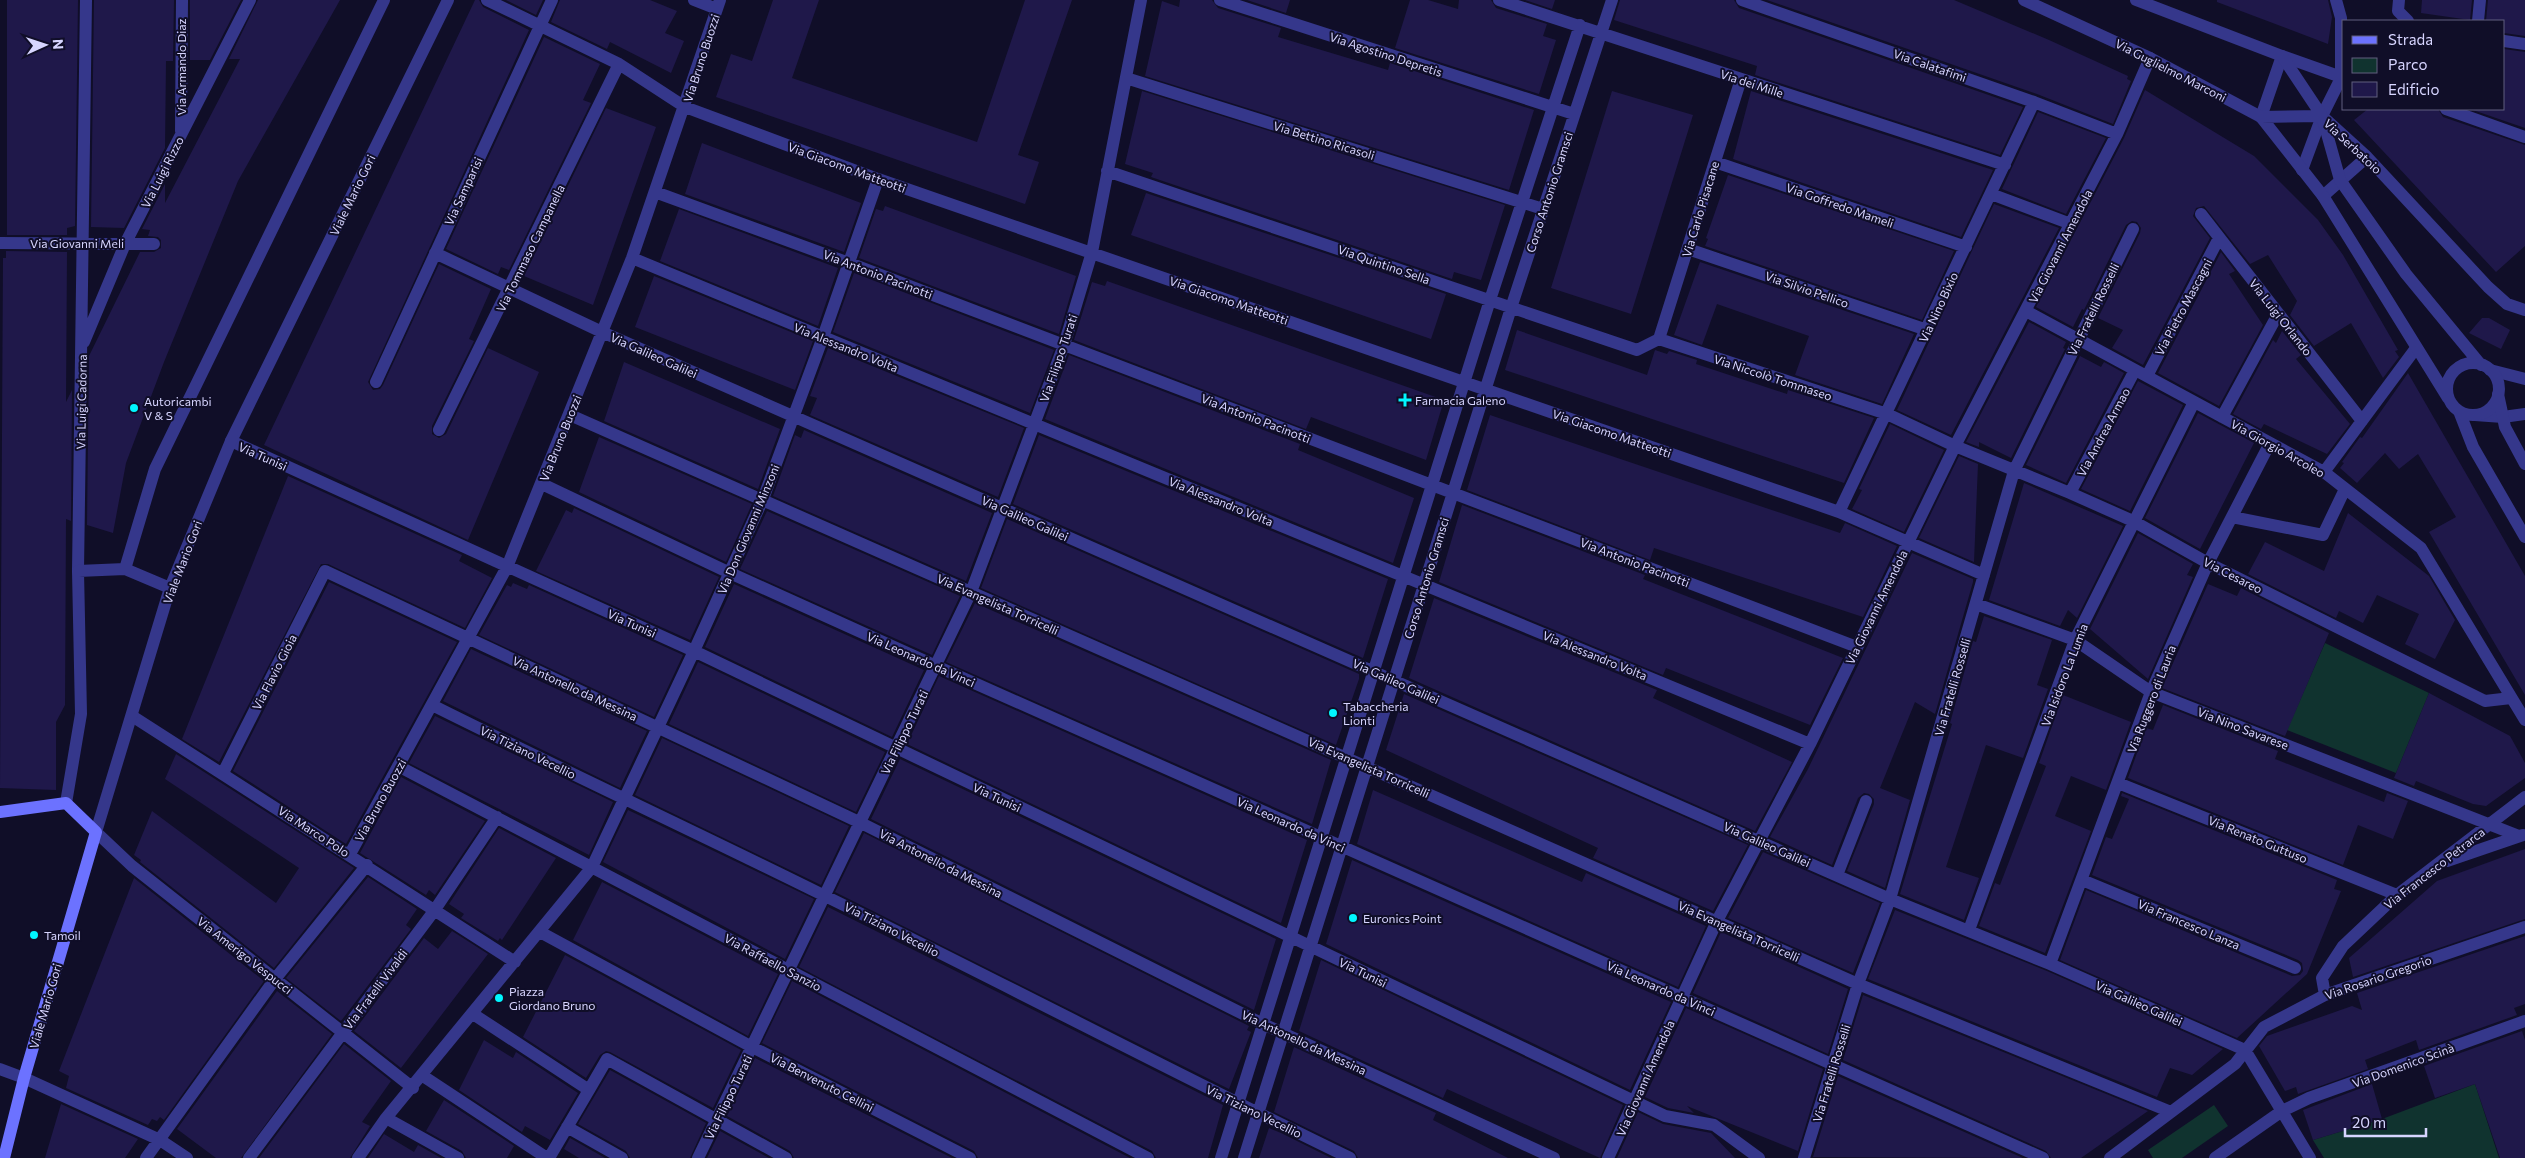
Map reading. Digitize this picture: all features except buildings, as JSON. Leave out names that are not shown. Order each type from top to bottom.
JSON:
[{"type":"main road","points":[[0,812],[66,803],[96,832]]},
{"type":"main road","name":"Viale Mario Gori","points":[[4,1158],[24,1078],[96,832]]},
{"type":"street","name":"Via Luigi Cadorna","points":[[66,803],[81,714],[78,571],[86,0]]},
{"type":"street","name":"Via Armando Diaz","points":[[181,134],[182,0]]},
{"type":"street","name":"Via Luigi Rizzo","points":[[81,348],[125,244],[250,0]]},
{"type":"street","points":[[125,569],[155,469],[384,0]]},
{"type":"street","name":"Viale Mario Gori","points":[[96,832],[170,588],[231,441],[448,0]]},
{"type":"street","name":"Via Giacomo Matteotti","points":[[487,0],[619,64],[685,107],[878,180],[1092,252],[1839,512],[1984,575]]},
{"type":"street","name":"Via Samparisi","points":[[376,382],[539,24],[552,0]]},
{"type":"street","points":[[694,0],[719,5]]},
{"type":"street","name":"Via Filippo Turati","points":[[698,1158],[971,592],[1064,345],[1092,252],[1141,0]]},
{"type":"street","name":"Via Agostino Depretis","points":[[1220,0],[1574,114]]},
{"type":"street","name":"Via dei Mille","points":[[1499,0],[2005,165]]},
{"type":"street","name":"Corso Antonio Gramsci","points":[[1244,1158],[1511,308],[1612,0]]},
{"type":"street","name":"Via Calatafimi","points":[[1742,0],[2034,102],[2117,134]]},
{"type":"street","name":"Via Guglielmo Marconi","points":[[2024,0],[2150,58],[2261,117],[2322,116]]},
{"type":"street","points":[[2136,0],[2342,78]]},
{"type":"street","points":[[2302,170],[2322,116],[2342,78],[2341,18],[2336,0]]},
{"type":"street","points":[[2399,0],[2398,11],[2407,20]]},
{"type":"street","points":[[2478,20],[2480,0]]},
{"type":"street","name":"Via Bruno Buozzi","points":[[350,854],[507,567],[632,258],[719,5]]},
{"type":"street","name":"Corso Antonio Gramsci","points":[[1221,1158],[1323,838],[1490,300],[1580,25]]},
{"type":"street","points":[[2505,41],[2525,44]]},
{"type":"street","points":[[2282,56],[2322,116]]},
{"type":"street","points":[[2282,56],[2261,117],[2323,196],[2416,348],[2458,411],[2473,447],[2525,537]]},
{"type":"street","name":"Via Giovanni Amendola","points":[[1608,1158],[1636,1102],[1681,997],[1717,921],[1810,744],[1955,446],[2117,134],[2150,58]]},
{"type":"street","name":"Via Tommaso Campanella","points":[[440,430],[619,64]]},
{"type":"street","name":"Via Bettino Ricasoli","points":[[1126,78],[1543,209]]},
{"type":"street","name":"Via Carlo Pisacane","points":[[1659,339],[1741,79]]},
{"type":"street","name":"Via Nino Bixio","points":[[1839,512],[2034,102]]},
{"type":"street","points":[[2449,110],[2525,136]]},
{"type":"street","name":"Via Serbatoio","points":[[2322,116],[2367,157],[2507,304],[2525,310]]},
{"type":"street","name":"Via Serbatoio","points":[[2322,116],[2340,180],[2406,274],[2486,367]]},
{"type":"street","points":[[2323,196],[2367,157]]},
{"type":"street","name":"Via Goffredo Mameli","points":[[1715,162],[1966,247]]},
{"type":"street","name":"Via Quintino Sella","points":[[1107,171],[1637,350],[1659,339]]},
{"type":"street","name":"Via Don Giovanni Minzoni","points":[[358,1158],[386,1118],[423,1076],[592,867],[625,801],[763,499],[823,337],[878,180]]},
{"type":"street","name":"Via Antonio Pacinotti","points":[[655,192],[849,263],[1857,647]]},
{"type":"street","points":[[1991,194],[2071,224]]},
{"type":"street","name":"Via Luigi Orlando","points":[[2200,214],[2362,421]]},
{"type":"street","name":"Via Fratelli Rosselli","points":[[1804,1158],[1858,984],[1890,899],[2014,471],[2133,229]]},
{"type":"street","name":"Via Pietro Mascagni","points":[[2147,376],[2219,238]]},
{"type":"street","name":"Via Giovanni Meli","points":[[0,243],[154,244]]},
{"type":"street","name":"Via Silvio Pellico","points":[[1688,249],[1927,330]]},
{"type":"street","name":"Via Galileo Galilei","points":[[435,253],[509,290],[602,332],[1760,842],[1890,899],[2050,964],[2245,1050]]},
{"type":"street","name":"Via Alessandro Volta","points":[[632,258],[1810,744]]},
{"type":"street","name":"Via Giorgio Arcoleo","points":[[2026,311],[2324,472],[2421,548],[2525,720]]},
{"type":"street","points":[[2222,418],[2278,314]]},
{"type":"street","name":"Via Niccolò Tommaseo","points":[[1659,339],[1887,414],[1955,446]]},
{"type":"street","points":[[2324,472],[2416,348]]},
{"type":"street","points":[[2448,398],[2448,382],[2453,372],[2461,366],[2471,363],[2525,379]]},
{"type":"street","points":[[2486,367],[2496,377],[2505,427],[2525,464]]},
{"type":"street","name":"Via Andrea Armao","points":[[2070,493],[2135,370]]},
{"type":"street","points":[[2475,415],[2490,409],[2498,394]]},
{"type":"street","name":"Via Isidoro La Lumia","points":[[1969,930],[2075,640],[2194,402]]},
{"type":"street","points":[[2458,411],[2475,415],[2503,417],[2525,414]]},
{"type":"street","name":"Via Evangelista Torricelli","points":[[570,414],[1858,984],[2171,1112]]},
{"type":"street","name":"Via Tunisi","points":[[231,441],[694,651],[1665,1116],[1714,1125],[1759,1158]]},
{"type":"street","name":"Via Ruggero di Lauria","points":[[2050,964],[2151,692],[2208,563],[2270,444]]},
{"type":"street","name":"Via Cesareo","points":[[1955,446],[2133,521],[2208,563],[2485,701],[2511,698]]},
{"type":"street","name":"Via Leonardo da Vinci","points":[[542,484],[730,573],[936,666],[2043,1158]]},
{"type":"street","points":[[2232,517],[2323,535],[2345,489]]},
{"type":"street","points":[[78,571],[125,569],[170,588]]},
{"type":"street","name":"Via Antonello da Messina","points":[[326,571],[861,823],[1263,1024],[1554,1158]]},
{"type":"street","name":"Via Flavio Gioia","points":[[223,773],[326,571]]},
{"type":"street","name":"Via Nino Savarese","points":[[1976,604],[2075,640],[2151,692],[2522,835]]},
{"type":"street","name":"Via Tiziano Vecellio","points":[[432,705],[625,801],[825,896],[1258,1114],[1350,1158]]},
{"type":"street","name":"Via Marco Polo","points":[[132,716],[350,854],[434,911],[515,962]]},
{"type":"street","name":"Via Raffaello Sanzio","points":[[398,766],[1148,1158]]},
{"type":"street","name":"Via Renato Guttuso","points":[[2118,783],[2397,895]]},
{"type":"street","name":"Via Francesco Petrarca","points":[[2325,995],[2322,978],[2343,946],[2397,895],[2525,797]]},
{"type":"street","points":[[1837,875],[1866,801]]},
{"type":"street","name":"Via Fratelli Vivaldi","points":[[250,1158],[434,911],[497,817]]},
{"type":"street","name":"Via Amerigo Vespucci","points":[[96,832],[132,866],[413,1088]]},
{"type":"street","points":[[2437,864],[2522,835]]},
{"type":"street","points":[[146,1158],[275,979],[367,865]]},
{"type":"street","name":"Via Francesco Lanza","points":[[2082,880],[2295,968]]},
{"type":"street","name":"Via Rosario Gregorio","points":[[2110,1158],[2235,1064],[2264,1027],[2325,995],[2525,927]]},
{"type":"street","name":"Via Benvenuto Cellini","points":[[540,932],[752,1047],[970,1158]]},
{"type":"street","points":[[473,1014],[589,1090]]},
{"type":"street","name":"Via Domenico Scinà","points":[[2215,1158],[2282,1111],[2309,1098],[2525,1021]]},
{"type":"street","points":[[2245,1050],[2310,1158]]},
{"type":"street","points":[[423,1076],[548,1158],[607,1059],[786,1158]]},
{"type":"street","points":[[0,1069],[24,1078],[160,1140],[187,1158]]},
{"type":"street","points":[[386,1118],[456,1158]]},
{"type":"street","points":[[567,1127],[622,1158]]},
{"type":"green space","points":[[2325,643],[2429,693],[2396,773],[2287,730]]},
{"type":"green space","points":[[2475,1084],[2499,1158],[2324,1158],[2313,1140],[2382,1119]]},
{"type":"green space","points":[[2214,1105],[2228,1126],[2182,1158],[2153,1158],[2148,1150]]},
{"type":"place","name":"Farmacia Galeno","points":[[1405,400]]},
{"type":"place","name":"Autoricambi V & S","points":[[134,408]]},
{"type":"place","name":"Tabaccheria Lionti","points":[[1333,713]]},
{"type":"place","name":"Euronics Point","points":[[1353,918]]},
{"type":"place","name":"Tamoil","points":[[34,935]]},
{"type":"place","name":"Piazza Giordano Bruno","points":[[499,998]]}]
